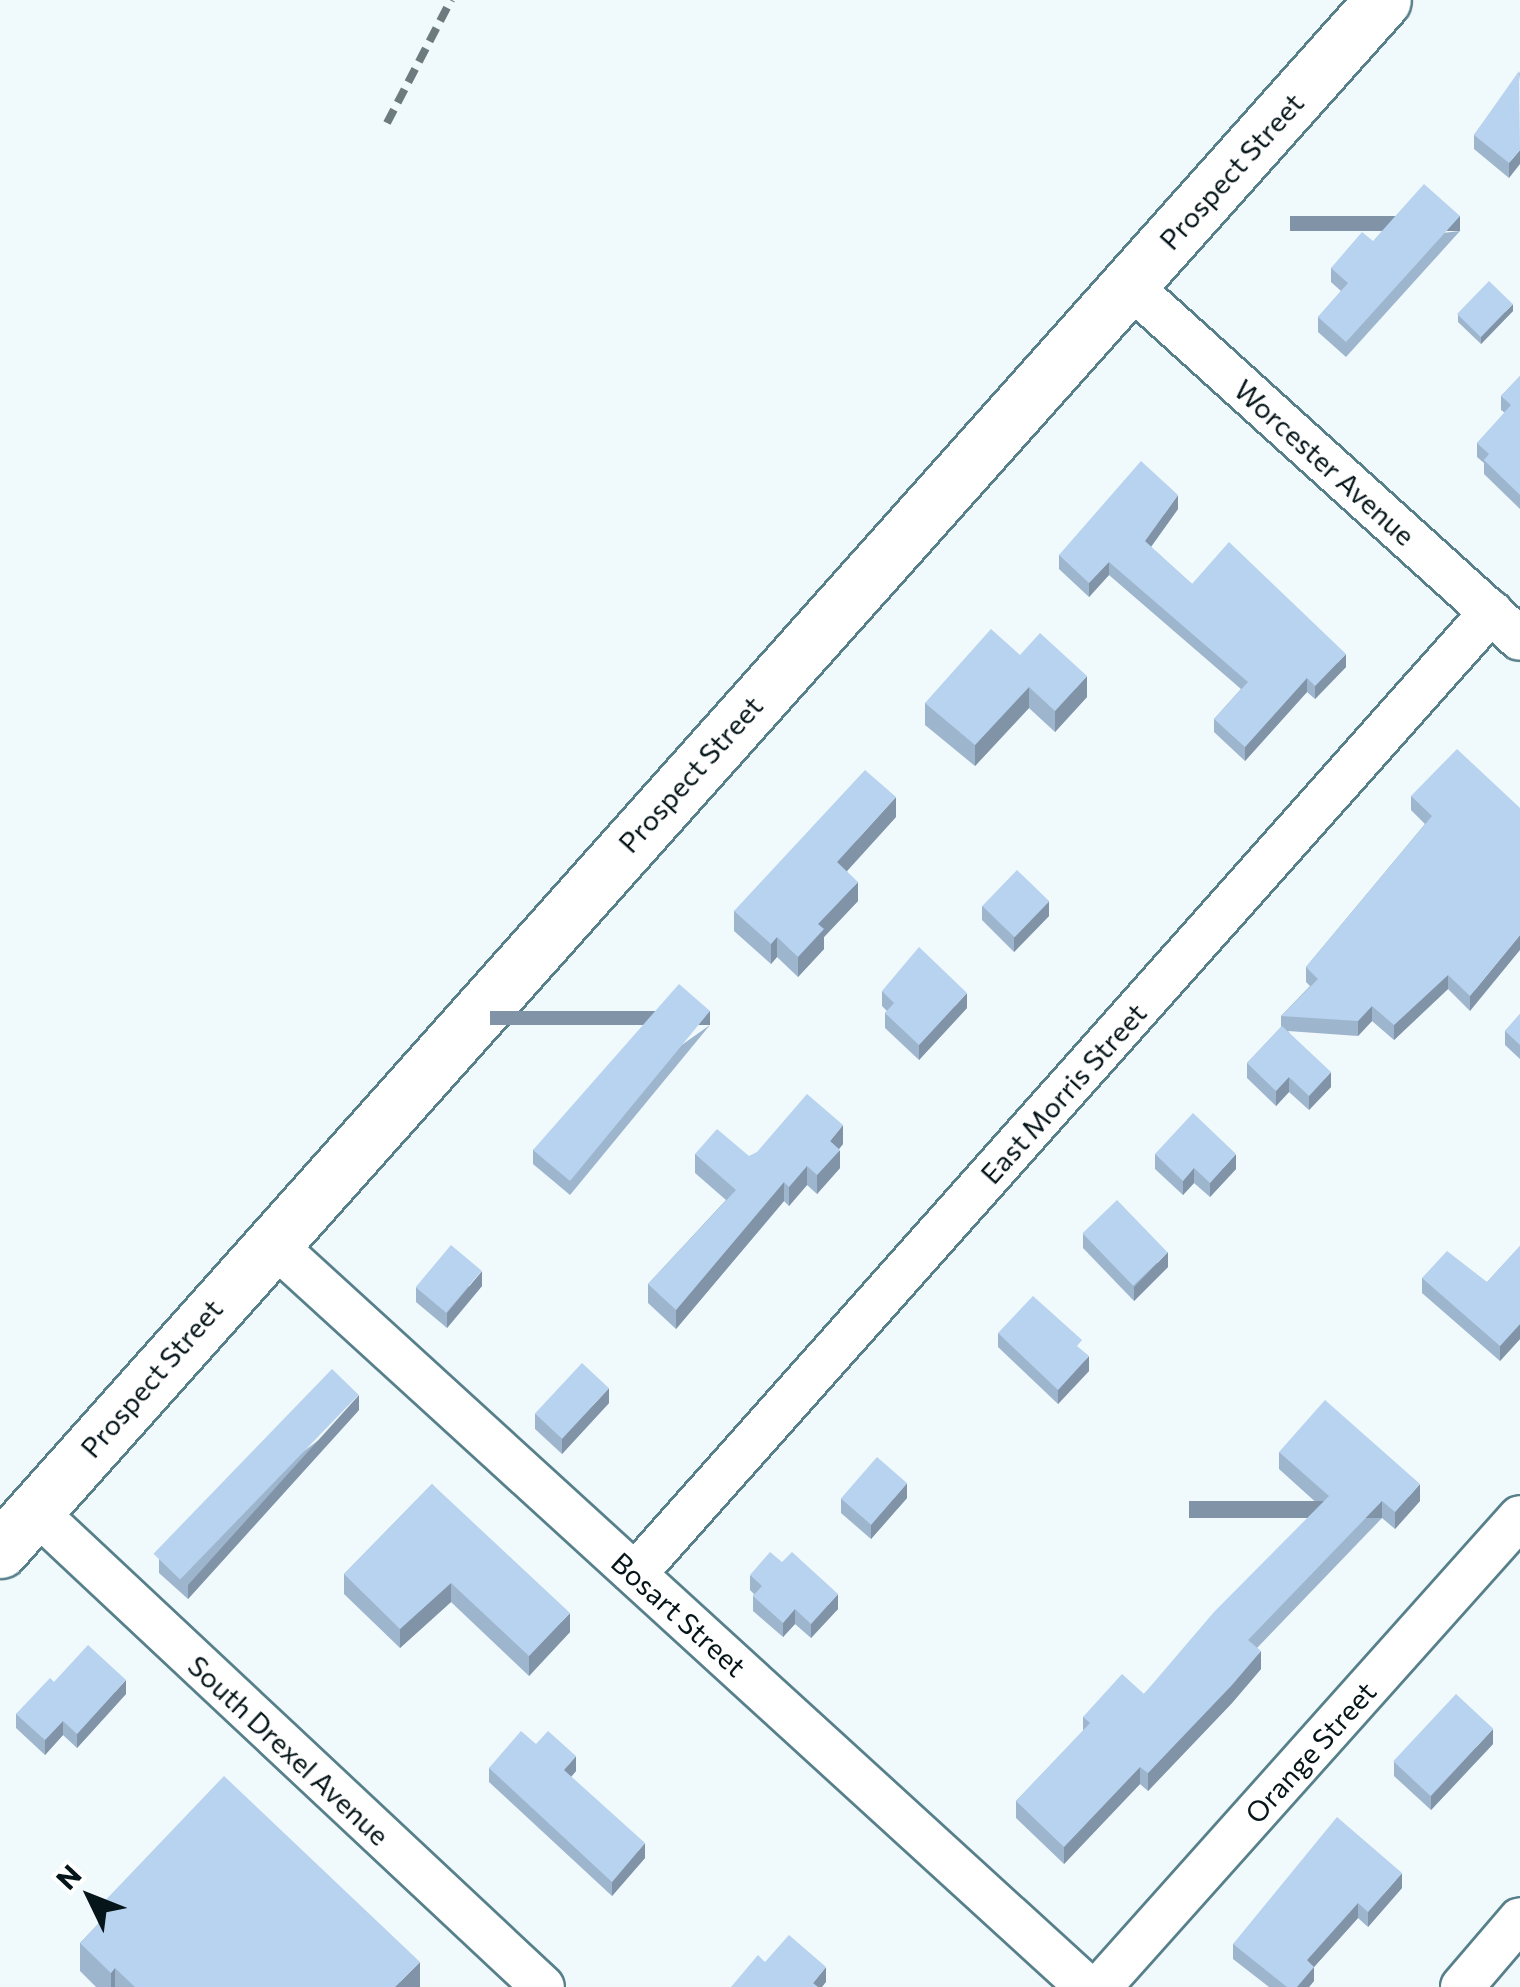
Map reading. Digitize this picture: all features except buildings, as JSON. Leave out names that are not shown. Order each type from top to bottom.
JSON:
[{"type":"main road","name":"Prospect Street","points":[[18,1530],[270,1241],[1383,0]]},
{"type":"street","name":"Worcester Avenue","points":[[1129,285],[1505,625]]},
{"type":"street","name":"East Morris Street","points":[[635,1574],[1505,625]]},
{"type":"street","name":"Bosart Street","points":[[270,1241],[1088,1987]]},
{"type":"street","name":"Orange Street","points":[[1100,1987],[1520,1518]]},
{"type":"street","name":"South Drexel Avenue","points":[[18,1530],[544,1987]]},
{"type":"street","points":[[1462,1987],[1520,1918]]},
{"type":"railway","points":[[387,123],[451,0]]}]
